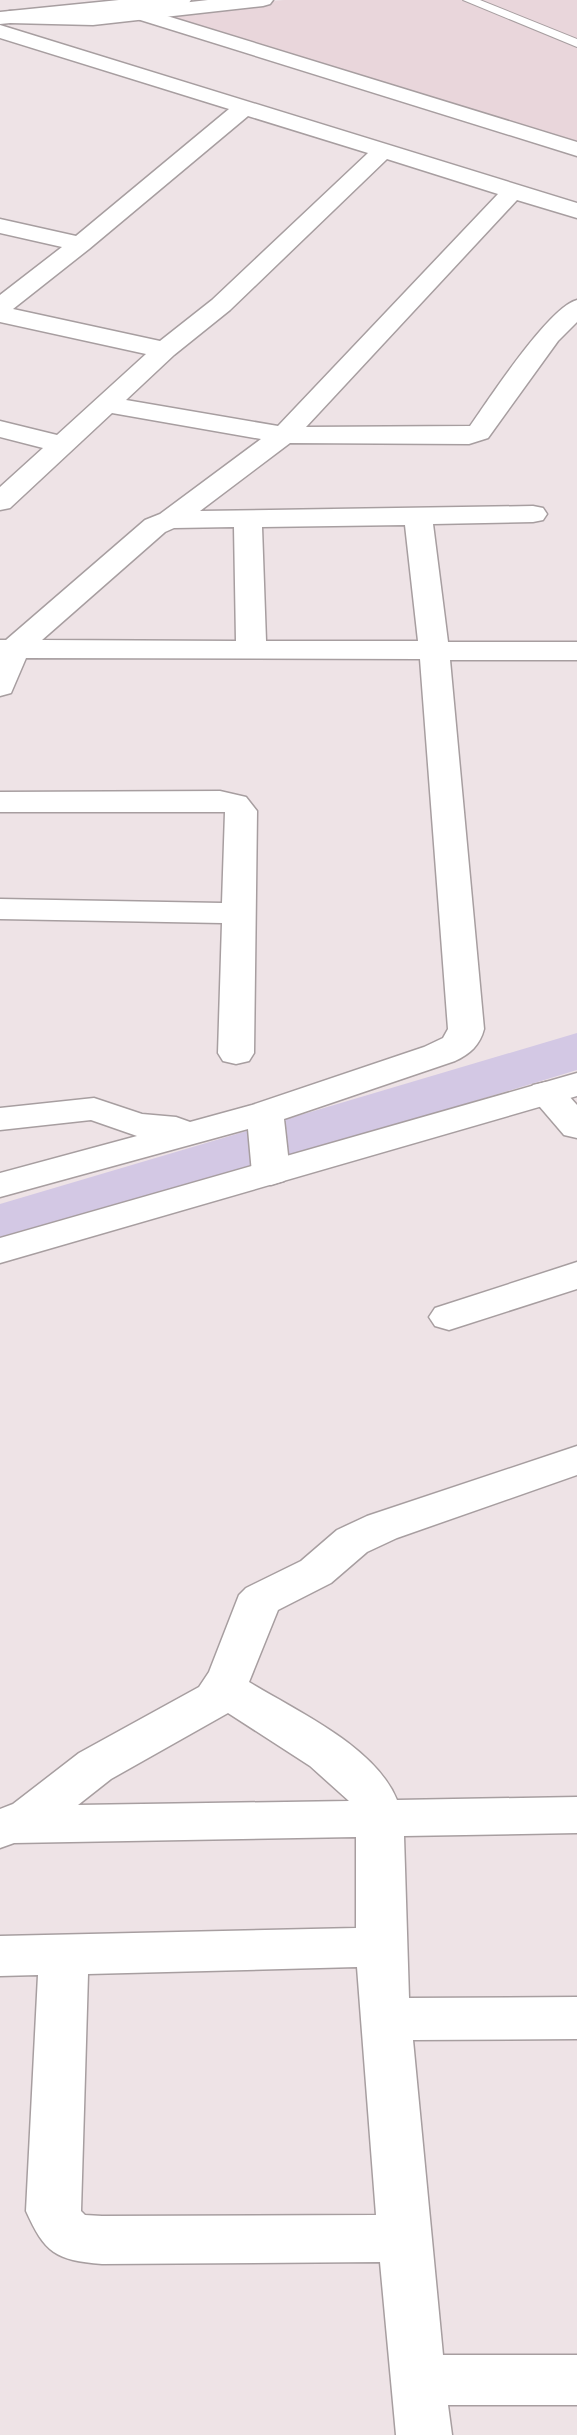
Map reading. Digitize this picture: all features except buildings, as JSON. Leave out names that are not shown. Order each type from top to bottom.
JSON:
[{"type":"main road","points":[[2,20],[181,0]]},
{"type":"main road","points":[[2,20],[75,10],[141,14],[263,0]]},
{"type":"main road","points":[[141,14],[577,149]]},
{"type":"main road","points":[[2,20],[244,108],[577,211]]},
{"type":"main road","points":[[0,307],[81,244],[244,108]]},
{"type":"main road","points":[[0,502],[165,350],[221,304],[383,151]]},
{"type":"main road","points":[[0,687],[7,649],[155,526],[170,520],[284,435],[512,192]]},
{"type":"main road","points":[[0,226],[81,244]]},
{"type":"main road","points":[[106,404],[284,435],[458,437],[474,434],[549,336],[577,307]]},
{"type":"main road","points":[[0,314],[165,350]]},
{"type":"main road","points":[[0,429],[62,444]]},
{"type":"main road","points":[[170,520],[533,514]]},
{"type":"main road","points":[[0,1251],[268,1141],[457,1047],[464,1038],[466,1029],[435,650],[418,516]]},
{"type":"main road","points":[[248,518],[251,650]]},
{"type":"main road","points":[[7,649],[577,651]]},
{"type":"main road","points":[[0,802],[220,801],[235,804],[241,811],[236,1053]]},
{"type":"main road","points":[[0,909],[240,913]]},
{"type":"main road","points":[[0,1119],[94,1109],[137,1125],[206,1128],[268,1141],[561,1088],[577,1128]]},
{"type":"main road","points":[[0,1185],[206,1128]]},
{"type":"main road","points":[[449,1317],[577,1275]]},
{"type":"main road","points":[[5,1827],[46,1807],[95,1766],[202,1709],[215,1699],[223,1688],[256,1606],[262,1599],[316,1572],[352,1541],[382,1527],[577,1461]]},
{"type":"main road","points":[[223,1688],[331,1757],[362,1781],[373,1797],[379,1821],[381,1947],[417,2380],[424,2435]]},
{"type":"main road","points":[[5,1827],[577,1815]]},
{"type":"main road","points":[[0,1956],[381,1947]]},
{"type":"main road","points":[[64,1955],[54,2211],[61,2229],[76,2238],[102,2240],[405,2238]]},
{"type":"main road","points":[[387,2020],[577,2018]]},
{"type":"main road","points":[[417,2380],[577,2380]]},
{"type":"lane","points":[[469,0],[577,43]]},
{"type":"shaded area","points":[[284,0],[577,0],[577,143],[152,15]]},
{"type":"waterway","points":[[0,1225],[577,1051]]}]
